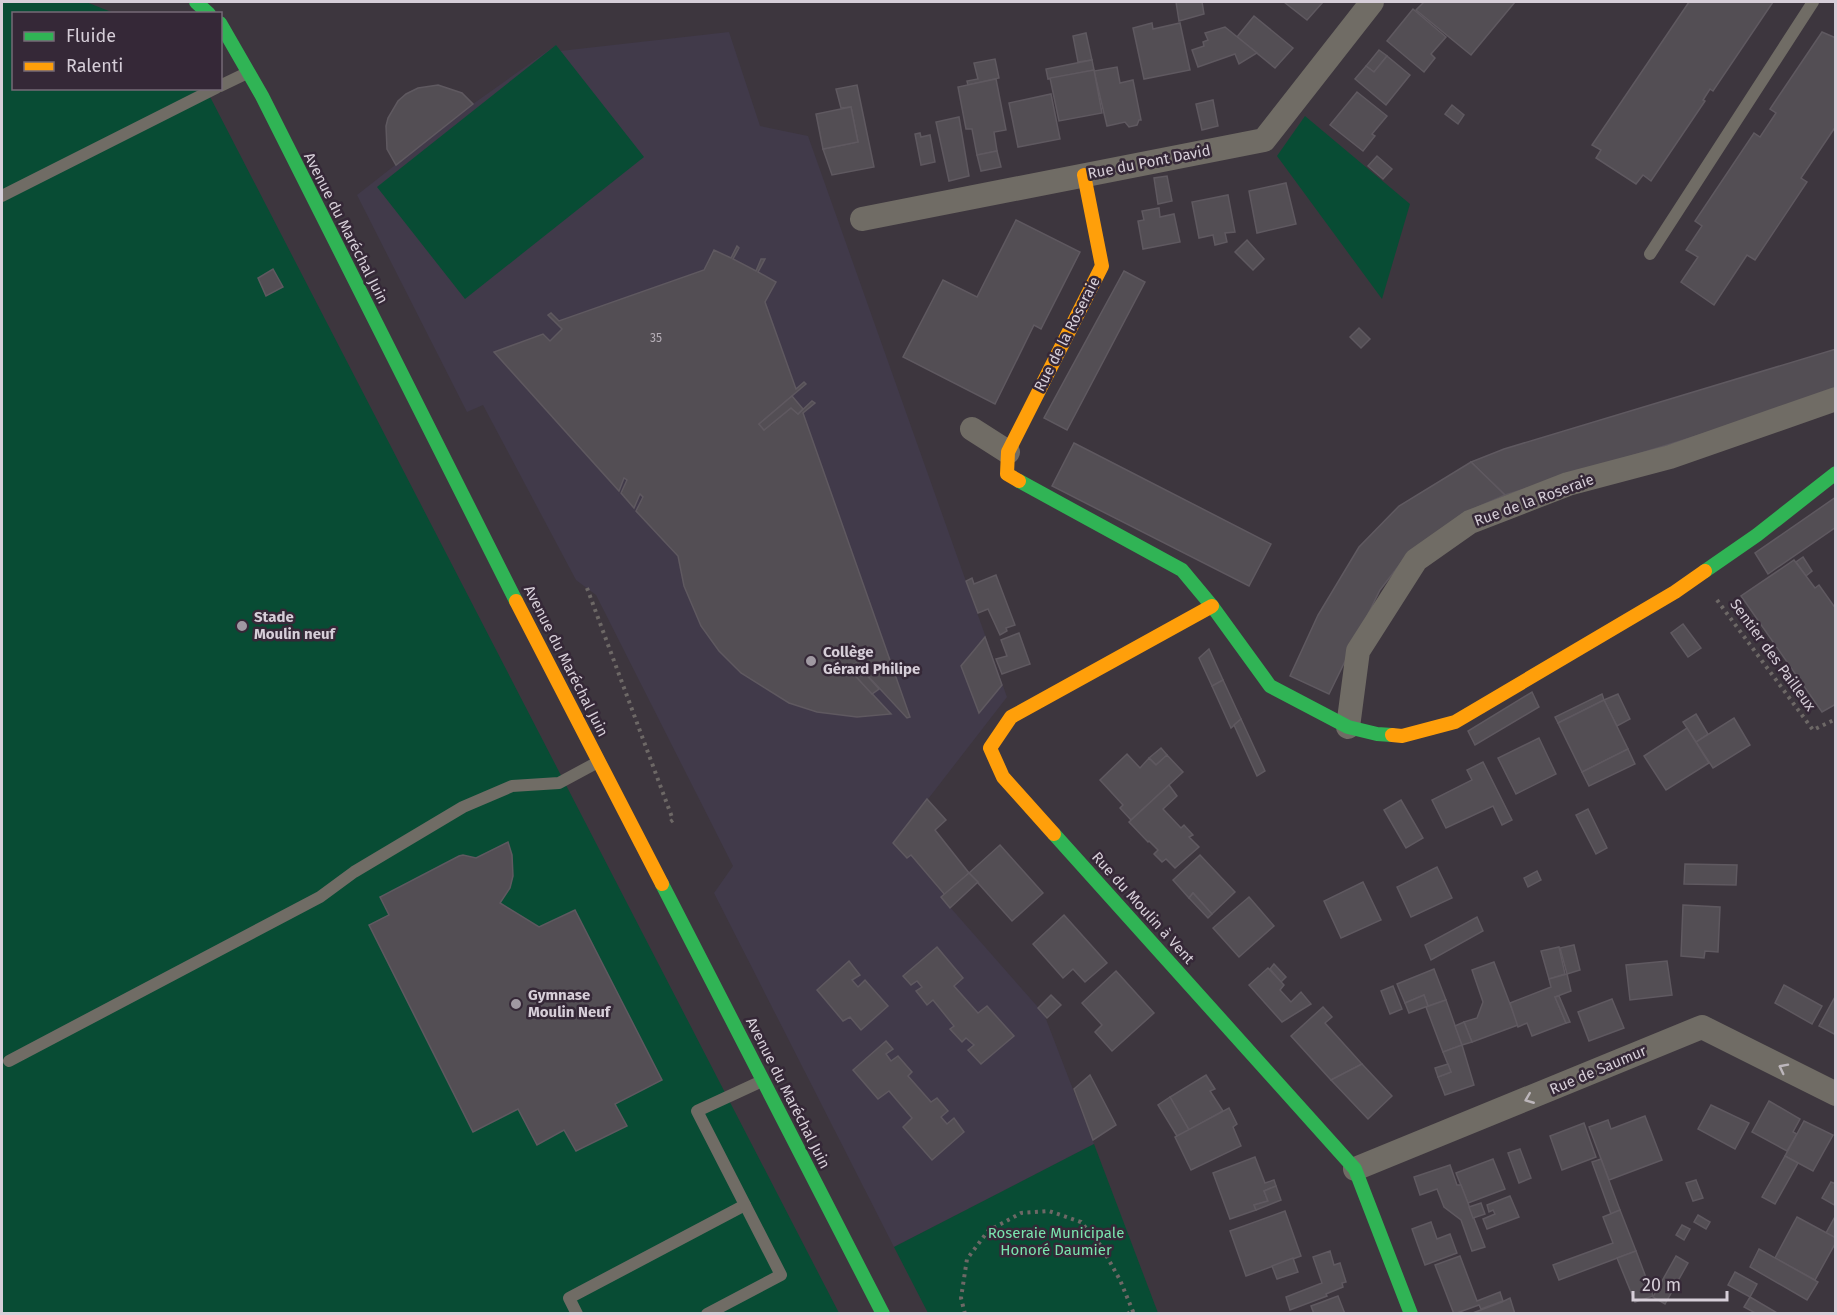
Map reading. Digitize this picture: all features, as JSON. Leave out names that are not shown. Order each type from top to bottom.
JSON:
[{"type":"street","points":[[196,2],[209,12]]},
{"type":"street","name":"Rue du Pont David","points":[[862,219],[1264,140],[1372,2]]},
{"type":"street","name":"Avenue du Maréchal Juin","points":[[222,27],[262,96],[599,762],[883,1314]]},
{"type":"street","name":"Rue de la Roseraie","points":[[1008,452],[1102,266],[1084,175]]},
{"type":"street","name":"Rue de la Roseraie","points":[[1348,728],[1358,651],[1416,560],[1470,522],[1568,484],[1670,457],[1836,399]]},
{"type":"street","points":[[972,429],[1008,452],[1007,474],[1182,570],[1212,606],[1270,686],[1348,728],[1402,736],[1455,722],[1675,592],[1757,535],[1836,473]]},
{"type":"street","name":"Rue du Moulin à Vent","points":[[1212,606],[1011,717],[990,748],[1003,777],[1355,1169],[1411,1314]]},
{"type":"street","name":"Rue de Saumur","points":[[1355,1169],[1702,1027],[1836,1094]]},
{"type":"lane","points":[[1650,254],[1813,2]]},
{"type":"lane","points":[[222,85],[248,73]]},
{"type":"lane","points":[[2,196],[212,90]]},
{"type":"lane","points":[[9,1061],[320,897],[354,872],[463,807],[512,786],[559,783],[599,762]]},
{"type":"lane","points":[[707,1314],[781,1275],[697,1111],[763,1081]]},
{"type":"lane","points":[[577,1314],[569,1298],[745,1205]]},
{"type":"path","name":"Sentier des Pailleux","points":[[1699,575],[1813,730],[1836,719]]},
{"type":"path","points":[[587,588],[673,820],[641,842]]},
{"type":"path","points":[[965,1314],[961,1298],[967,1259],[988,1231],[1021,1213],[1049,1210],[1081,1222],[1101,1246],[1120,1280],[1133,1312],[1127,1314]]},
{"type":"shaded area","name":"Collège Gérard Philipe","points":[[729,32],[760,126],[808,136],[1007,697],[894,843],[907,858],[911,855],[944,895],[942,898],[1044,1014],[1094,1144],[894,1247],[714,893],[733,866],[596,595],[576,580],[483,405],[467,412],[357,195],[473,104],[556,45],[560,51]]},
{"type":"green space","name":"Stade Moulin neuf","points":[[2,2],[86,2],[111,12],[12,12],[12,90],[207,90],[839,1313],[2,1314]]},
{"type":"green space","points":[[556,45],[644,157],[465,299],[377,187]]},
{"type":"green space","points":[[1305,116],[1410,204],[1382,299],[1277,156]]},
{"type":"green space","name":"Roseraie Municipale Honoré Daumier","points":[[1094,1144],[1158,1313],[928,1313],[894,1247]]},
{"type":"building","points":[[1176,2],[1202,2],[1204,14],[1179,21]]},
{"type":"building","points":[[1284,2],[1323,2],[1307,20]]},
{"type":"building","points":[[1424,2],[1515,2],[1471,55],[1416,10]]},
{"type":"building","points":[[1689,2],[1773,2],[1713,91],[1710,89],[1703,100],[1705,101],[1651,181],[1643,175],[1636,184],[1596,158],[1601,150],[1592,145]]},
{"type":"building","points":[[1413,9],[1446,37],[1431,54],[1435,58],[1424,72],[1387,41]]},
{"type":"building","points":[[1254,16],[1293,48],[1275,68],[1237,37]]},
{"type":"building","points":[[1152,23],[1153,29],[1180,23],[1190,70],[1144,79],[1133,28]]},
{"type":"building","points":[[1225,27],[1257,53],[1239,64],[1235,54],[1198,67],[1192,50],[1204,46],[1203,42],[1208,40],[1205,33]]},
{"type":"building","points":[[1822,32],[1836,38],[1836,126],[1801,178],[1807,182],[1755,260],[1747,255],[1714,305],[1681,282],[1698,257],[1686,250],[1702,226],[1695,221],[1754,133],[1760,137],[1776,113],[1770,109]]},
{"type":"building","points":[[1086,33],[1092,60],[1078,62],[1073,36]]},
{"type":"building","points":[[1379,50],[1387,56],[1374,72],[1366,66]]},
{"type":"building","points":[[1387,56],[1410,75],[1386,105],[1355,79],[1366,66],[1374,72]]},
{"type":"building","points":[[995,59],[999,78],[968,85],[967,81],[978,79],[974,63]]},
{"type":"building","points":[[1092,60],[1094,70],[1048,79],[1046,69]]},
{"type":"building","points":[[1117,67],[1120,83],[1133,80],[1141,120],[1137,125],[1129,127],[1125,122],[1107,126],[1094,71]]},
{"type":"building","points":[[1094,70],[1102,113],[1059,121],[1050,78]]},
{"type":"building","points":[[996,79],[1006,130],[994,132],[997,151],[977,155],[972,129],[966,129],[958,87]]},
{"type":"building","points":[[438,85],[462,93],[473,104],[396,165],[387,149],[388,118],[398,101],[406,94],[418,88]]},
{"type":"building","points":[[857,85],[874,167],[832,175],[823,149],[858,142],[851,107],[841,108],[836,89]]},
{"type":"building","points":[[1357,92],[1387,116],[1372,134],[1375,136],[1363,151],[1330,125]]},
{"type":"building","points":[[1051,94],[1060,139],[1018,147],[1009,103]]},
{"type":"building","points":[[1213,100],[1218,126],[1202,130],[1196,104]]},
{"type":"building","points":[[1452,105],[1464,115],[1458,124],[1445,114]]},
{"type":"building","points":[[851,107],[858,142],[823,149],[816,114]]},
{"type":"building","points":[[959,117],[969,176],[949,181],[936,122]]},
{"type":"building","points":[[920,133],[921,137],[930,135],[935,162],[921,165],[915,134]]},
{"type":"building","points":[[997,151],[1001,167],[981,171],[977,155]]},
{"type":"building","points":[[1377,156],[1392,169],[1383,179],[1368,166]]},
{"type":"building","points":[[1167,176],[1172,201],[1158,204],[1154,178]]},
{"type":"building","points":[[1286,183],[1296,224],[1257,233],[1249,191]]},
{"type":"building","points":[[1228,195],[1235,232],[1225,233],[1227,242],[1215,245],[1213,235],[1199,238],[1192,202]]},
{"type":"building","points":[[1159,208],[1160,217],[1174,214],[1180,242],[1143,249],[1138,221],[1144,220],[1142,211]]},
{"type":"building","points":[[1016,220],[1080,252],[1041,329],[1034,325],[995,404],[903,357],[943,280],[977,297]]},
{"type":"building","points":[[1247,240],[1264,259],[1253,270],[1235,252]]},
{"type":"building","points":[[737,246],[739,248],[733,259],[756,271],[761,259],[765,259],[758,272],[776,282],[765,302],[796,389],[804,382],[806,384],[759,424],[764,430],[791,408],[798,414],[812,401],[815,403],[803,413],[910,717],[907,718],[856,663],[849,669],[891,714],[857,717],[817,712],[789,703],[741,673],[719,651],[701,626],[684,586],[678,556],[636,511],[643,497],[640,494],[634,508],[621,493],[627,480],[624,478],[619,491],[494,352],[543,334],[550,341],[562,329],[548,315],[551,313],[559,321],[704,270],[714,250],[731,258]]},
{"type":"building","points":[[273,269],[283,287],[266,296],[258,278]]},
{"type":"building","points":[[1124,271],[1145,282],[1067,430],[1044,418]]},
{"type":"building","points":[[1359,328],[1370,339],[1361,348],[1350,337]]},
{"type":"building","points":[[1836,349],[1836,393],[1505,495],[1471,462],[1504,449]]},
{"type":"building","points":[[792,396],[803,409],[798,414],[791,408],[764,430],[759,424]]},
{"type":"building","points":[[1074,443],[1271,544],[1249,586],[1052,486]]},
{"type":"building","points":[[1471,462],[1505,495],[1462,514],[1404,559],[1380,590],[1329,694],[1290,676],[1318,615],[1359,547],[1399,506]]},
{"type":"building","points":[[1836,497],[1836,527],[1768,574],[1755,553]]},
{"type":"building","points":[[1803,557],[1812,571],[1806,576],[1796,562]]},
{"type":"building","points":[[1794,560],[1815,588],[1819,585],[1836,609],[1836,704],[1822,712],[1741,596]]},
{"type":"building","points":[[996,575],[1015,625],[1006,628],[1007,631],[1000,635],[988,609],[978,613],[966,581],[972,578],[974,584]]},
{"type":"building","points":[[1683,624],[1701,648],[1688,657],[1671,633]]},
{"type":"building","points":[[1019,633],[1030,664],[1002,674],[996,659],[1007,656],[1001,640]]},
{"type":"building","points":[[985,637],[1002,685],[979,713],[961,666]]},
{"type":"building","points":[[1209,649],[1223,680],[1212,686],[1199,658]]},
{"type":"building","points":[[856,663],[879,689],[872,694],[849,669]]},
{"type":"building","points":[[1223,680],[1241,719],[1231,728],[1212,686]]},
{"type":"building","points":[[1532,692],[1539,707],[1475,745],[1468,731]]},
{"type":"building","points":[[1602,694],[1604,700],[1558,723],[1555,717]]},
{"type":"building","points":[[1618,694],[1630,719],[1617,726],[1604,700]]},
{"type":"building","points":[[1604,700],[1628,749],[1582,772],[1558,723]]},
{"type":"building","points":[[1696,714],[1708,734],[1696,742],[1683,722]]},
{"type":"building","points":[[1734,718],[1750,745],[1713,768],[1696,742]]},
{"type":"building","points":[[1241,719],[1265,771],[1257,776],[1234,725]]},
{"type":"building","points":[[1687,728],[1709,763],[1666,790],[1644,756]]},
{"type":"building","points":[[1539,738],[1556,774],[1516,794],[1498,758]]},
{"type":"building","points":[[1161,748],[1167,755],[1156,765],[1149,758]]},
{"type":"building","points":[[1628,749],[1635,764],[1589,786],[1582,772]]},
{"type":"building","points":[[1127,754],[1140,768],[1149,758],[1156,765],[1167,755],[1183,772],[1131,820],[1120,808],[1123,805],[1100,780]]},
{"type":"building","points":[[1483,762],[1512,820],[1502,825],[1493,806],[1446,828],[1432,800],[1472,780],[1467,770]]},
{"type":"building","points":[[1169,785],[1177,796],[1163,809],[1181,828],[1184,825],[1193,835],[1189,837],[1199,847],[1175,868],[1166,859],[1162,862],[1154,854],[1158,850],[1129,822]]},
{"type":"building","points":[[927,799],[946,820],[935,830],[969,873],[945,895],[911,855],[907,858],[893,843]]},
{"type":"building","points":[[1401,800],[1423,838],[1406,848],[1384,810]]},
{"type":"building","points":[[1588,809],[1607,848],[1596,854],[1576,815]]},
{"type":"building","name":"Gymnase Moulin Neuf","points":[[508,842],[512,855],[513,876],[510,888],[500,903],[539,927],[575,910],[662,1080],[615,1104],[627,1126],[576,1151],[564,1130],[537,1145],[518,1109],[473,1132],[369,925],[389,915],[380,897],[459,856],[476,858]]},
{"type":"building","points":[[1000,845],[1043,893],[1012,921],[969,873]]},
{"type":"building","points":[[1200,855],[1235,892],[1212,914],[1193,893],[1189,898],[1173,880]]},
{"type":"building","points":[[1685,864],[1737,865],[1736,885],[1684,884]]},
{"type":"building","points":[[1437,867],[1452,898],[1411,917],[1397,887]]},
{"type":"building","points":[[1537,871],[1541,880],[1528,887],[1524,878]]},
{"type":"building","points":[[969,873],[978,882],[950,908],[941,897]]},
{"type":"building","points":[[1363,882],[1381,920],[1341,938],[1324,901]]},
{"type":"building","points":[[1193,893],[1212,914],[1208,918],[1189,898]]},
{"type":"building","points":[[1249,897],[1274,926],[1239,957],[1213,928]]},
{"type":"building","points":[[1683,905],[1720,907],[1718,952],[1705,951],[1704,958],[1681,956]]},
{"type":"building","points":[[1064,915],[1107,963],[1085,982],[1073,969],[1063,978],[1033,944]]},
{"type":"building","points":[[1477,917],[1483,931],[1431,960],[1425,945]]},
{"type":"building","points":[[1574,945],[1580,970],[1567,974],[1560,948]]},
{"type":"building","points":[[937,947],[963,978],[954,986],[978,1013],[987,1006],[1014,1036],[981,1064],[968,1050],[974,1045],[966,1038],[962,1042],[950,1029],[954,1026],[933,1000],[927,1005],[916,991],[922,987],[917,981],[911,985],[903,976]]},
{"type":"building","points":[[1559,947],[1565,974],[1549,979],[1541,951]]},
{"type":"building","points":[[849,961],[860,975],[852,980],[858,987],[865,980],[888,1006],[861,1030],[850,1017],[843,1021],[817,990]]},
{"type":"building","points":[[1667,961],[1672,995],[1630,1000],[1626,965]]},
{"type":"building","points":[[1494,962],[1518,1025],[1472,1042],[1464,1022],[1477,1018],[1483,1002],[1472,970]]},
{"type":"building","points":[[1274,964],[1286,977],[1281,982],[1270,969]]},
{"type":"building","points":[[1268,968],[1284,985],[1280,990],[1291,1002],[1301,992],[1311,1004],[1282,1022],[1249,985]]},
{"type":"building","points":[[1434,969],[1446,1000],[1428,1006],[1424,995],[1405,1003],[1397,984]]},
{"type":"building","points":[[1116,971],[1154,1013],[1112,1051],[1095,1032],[1102,1025],[1082,1003]]},
{"type":"building","points":[[1567,974],[1571,991],[1555,997],[1566,1023],[1532,1036],[1527,1023],[1518,1027],[1510,1003],[1551,987],[1549,979]]},
{"type":"building","points":[[1784,985],[1822,1006],[1812,1024],[1775,1003]]},
{"type":"building","points":[[1393,986],[1402,1009],[1390,1014],[1381,991]]},
{"type":"building","points":[[1051,995],[1061,1005],[1047,1018],[1038,1008]]},
{"type":"building","points":[[1424,995],[1428,1006],[1409,1013],[1405,1003]]},
{"type":"building","points":[[1836,995],[1836,1035],[1819,1026]]},
{"type":"building","points":[[1559,996],[1570,1022],[1566,1023],[1555,997]]},
{"type":"building","points":[[1612,999],[1624,1028],[1589,1041],[1578,1012]]},
{"type":"building","points":[[1446,1000],[1462,1045],[1443,1052],[1426,1007]]},
{"type":"building","points":[[1323,1007],[1332,1017],[1325,1023],[1362,1064],[1331,1080],[1291,1036]]},
{"type":"building","points":[[1464,1022],[1472,1042],[1462,1045],[1455,1026]]},
{"type":"building","points":[[886,1041],[893,1049],[886,1054],[891,1061],[898,1056],[912,1072],[908,1076],[931,1102],[937,1098],[948,1111],[941,1117],[947,1124],[954,1118],[964,1132],[932,1160],[903,1127],[912,1118],[889,1091],[878,1099],[853,1070]]},
{"type":"building","points":[[1462,1045],[1474,1085],[1445,1095],[1438,1077],[1451,1072],[1443,1052]]},
{"type":"building","points":[[1362,1064],[1392,1096],[1368,1119],[1331,1080]]},
{"type":"building","points":[[1448,1064],[1451,1072],[1438,1077],[1435,1068]]},
{"type":"building","points":[[1090,1075],[1116,1125],[1093,1140],[1074,1089]]},
{"type":"building","points":[[1206,1075],[1215,1089],[1210,1091],[1223,1111],[1189,1130],[1170,1097]]},
{"type":"building","points":[[1170,1097],[1189,1130],[1177,1136],[1158,1105]]},
{"type":"building","points":[[1769,1101],[1800,1119],[1793,1132],[1797,1134],[1787,1151],[1752,1132]]},
{"type":"building","points":[[1711,1105],[1749,1123],[1735,1149],[1698,1129]]},
{"type":"building","points":[[1229,1108],[1237,1124],[1233,1127],[1241,1146],[1191,1170],[1175,1137]]},
{"type":"building","points":[[1645,1116],[1662,1160],[1609,1180],[1589,1127],[1608,1120],[1611,1129]]},
{"type":"building","points":[[1804,1121],[1833,1135],[1813,1171],[1785,1156]]},
{"type":"building","points":[[1584,1123],[1596,1157],[1562,1170],[1550,1136]]},
{"type":"building","points":[[1520,1149],[1531,1178],[1519,1183],[1508,1153]]},
{"type":"building","points":[[1785,1156],[1798,1163],[1775,1204],[1762,1197]]},
{"type":"building","points":[[1255,1157],[1265,1183],[1274,1180],[1276,1186],[1264,1191],[1268,1201],[1254,1205],[1256,1210],[1230,1219],[1213,1173]]},
{"type":"building","points":[[1493,1159],[1505,1189],[1468,1203],[1456,1173]]},
{"type":"building","points":[[1601,1159],[1620,1210],[1611,1214],[1592,1162]]},
{"type":"building","points":[[1450,1165],[1457,1185],[1461,1185],[1485,1247],[1472,1251],[1461,1220],[1444,1207],[1437,1189],[1420,1195],[1414,1177]]},
{"type":"building","points":[[1696,1180],[1703,1198],[1693,1201],[1686,1183]]},
{"type":"building","points":[[1831,1182],[1836,1184],[1836,1206],[1822,1198]]},
{"type":"building","points":[[1276,1186],[1281,1200],[1256,1210],[1254,1205],[1268,1201],[1264,1191]]},
{"type":"building","points":[[1510,1196],[1519,1217],[1487,1229],[1483,1219],[1495,1214],[1493,1210],[1489,1212],[1487,1205]]},
{"type":"building","points":[[1481,1203],[1485,1214],[1473,1218],[1469,1207]]},
{"type":"building","points":[[1620,1210],[1636,1251],[1559,1280],[1553,1265],[1613,1243],[1603,1217]]},
{"type":"building","points":[[1285,1211],[1301,1256],[1246,1276],[1230,1231]]},
{"type":"building","points":[[1698,1215],[1710,1222],[1706,1229],[1694,1222]]},
{"type":"building","points":[[1836,1215],[1836,1238],[1826,1233]]},
{"type":"building","points":[[1797,1217],[1836,1238],[1815,1280],[1775,1258]]},
{"type":"building","points":[[1431,1222],[1437,1239],[1450,1234],[1457,1253],[1425,1265],[1412,1229]]},
{"type":"building","points":[[1682,1225],[1690,1229],[1684,1240],[1676,1235]]},
{"type":"building","points":[[1759,1249],[1818,1282],[1807,1300],[1750,1267]]},
{"type":"building","points":[[1330,1251],[1334,1265],[1340,1263],[1346,1282],[1342,1283],[1343,1287],[1326,1294],[1327,1296],[1290,1310],[1286,1297],[1322,1283],[1313,1257]]},
{"type":"building","points":[[1636,1251],[1653,1296],[1635,1302],[1617,1258]]},
{"type":"building","points":[[1460,1256],[1477,1301],[1500,1292],[1503,1301],[1481,1309],[1479,1305],[1454,1314],[1435,1265]]},
{"type":"building","points":[[1676,1256],[1688,1263],[1665,1304],[1653,1297]]},
{"type":"building","points":[[1293,1258],[1298,1272],[1277,1279],[1272,1266]]},
{"type":"building","points":[[1735,1272],[1757,1284],[1750,1297],[1728,1285]]},
{"type":"building","points":[[1338,1296],[1345,1314],[1314,1314],[1311,1306]]},
{"type":"building","points":[[1750,1297],[1779,1314],[1757,1314],[1744,1307]]},
{"type":"building","points":[[1510,1298],[1515,1314],[1470,1314],[1502,1302]]},
{"type":"traffic: fast","points":[[196,2],[207,12]]},
{"type":"traffic: fast","points":[[222,26],[262,96],[516,601]]},
{"type":"traffic: fast","points":[[1705,571],[1757,535],[1836,473]]},
{"type":"traffic: fast","points":[[1019,481],[1182,570],[1212,606],[1270,686],[1348,727],[1392,735]]},
{"type":"traffic: fast","points":[[1054,834],[1355,1169],[1411,1314]]},
{"type":"traffic: fast","points":[[662,884],[883,1314]]},
{"type":"traffic: slow","points":[[1019,481],[1007,474],[1008,452],[1102,266],[1084,175]]},
{"type":"traffic: slow","points":[[1392,735],[1402,736],[1455,722],[1675,592],[1705,571]]},
{"type":"traffic: slow","points":[[516,601],[662,884]]},
{"type":"traffic: slow","points":[[1054,834],[1003,777],[990,748],[1011,717],[1212,606]]},
{"type":"place","name":"Stade Moulin neuf","points":[[242,626]]},
{"type":"place","name":"Collège Gérard Philipe","points":[[811,661]]},
{"type":"place","name":"Gymnase Moulin Neuf","points":[[516,1004]]}]
